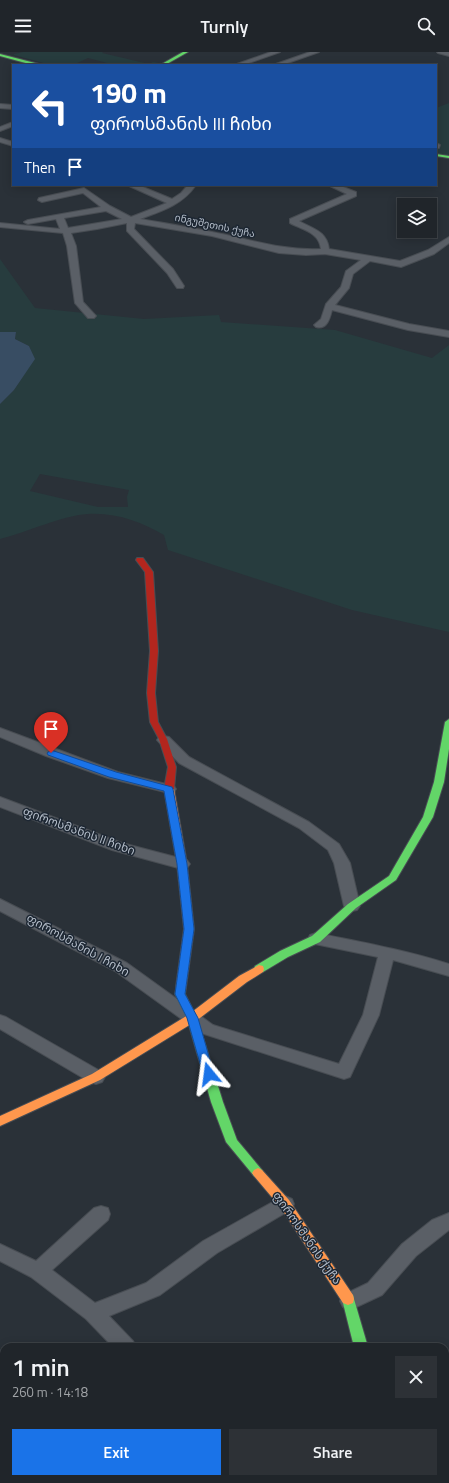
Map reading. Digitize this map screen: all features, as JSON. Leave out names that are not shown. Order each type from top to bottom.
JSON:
[{"type":"street","points":[[164,64],[186,52]]},
{"type":"street","points":[[240,64],[277,52]]},
{"type":"street","points":[[279,64],[316,52]]},
{"type":"street","points":[[440,52],[449,54]]},
{"type":"street","points":[[6,54],[35,64]]},
{"type":"street","points":[[245,62],[252,64]]},
{"type":"street","points":[[0,106],[12,107]]},
{"type":"street","points":[[0,129],[12,124]]},
{"type":"street","points":[[0,140],[12,144]]},
{"type":"street","points":[[437,155],[449,158]]},
{"type":"street","points":[[133,186],[174,204]]},
{"type":"street","name":"ინგუშეთის ქუჩა","points":[[131,220],[174,204],[184,197],[191,186]]},
{"type":"street","points":[[326,251],[325,242],[320,235],[293,221],[354,194],[334,186]]},
{"type":"street","points":[[42,200],[84,190],[107,208],[131,220]]},
{"type":"street","points":[[28,222],[107,208]]},
{"type":"street","points":[[60,216],[60,223],[67,230],[72,245],[72,261],[79,292],[79,303],[91,316]]},
{"type":"street","points":[[0,225],[67,230],[131,220]]},
{"type":"street","points":[[131,220],[130,229],[170,271],[180,286]]},
{"type":"street","name":"ინგუშეთის ქუჩა","points":[[131,220],[212,234],[279,250],[306,252],[326,251],[401,264],[416,259],[449,239]]},
{"type":"street","points":[[438,247],[449,250]]},
{"type":"street","points":[[319,325],[325,320],[329,306],[345,288],[349,273],[367,258]]},
{"type":"street","points":[[329,306],[408,327],[449,334]]},
{"type":"street","name":"ფიროსმანის ქუჩა","points":[[140,560],[149,572],[154,651],[151,693],[154,722],[163,739],[172,767],[169,789],[182,864],[189,929],[180,994],[192,1018],[217,1102],[232,1142],[286,1204],[350,1301],[360,1343]]},
{"type":"street","points":[[0,1121],[96,1077],[192,1018],[250,975],[284,954],[316,939],[352,906],[393,878],[428,817],[439,782],[449,722]]},
{"type":"street","points":[[0,732],[51,753],[113,774],[169,789]]},
{"type":"street","points":[[163,739],[184,760],[304,825],[334,847],[342,863],[352,906]]},
{"type":"street","name":"ფიროსმანის II ჩიხი","points":[[0,802],[117,847],[182,864]]},
{"type":"street","name":"ფიროსმანის I ჩიხი","points":[[0,904],[121,967],[207,1029],[344,1072],[371,1015],[386,954]]},
{"type":"street","points":[[316,939],[386,954],[449,970]]},
{"type":"street","points":[[0,1021],[96,1077]]},
{"type":"street","points":[[93,1313],[153,1289],[210,1247],[286,1204]]},
{"type":"street","points":[[38,1271],[101,1214]]},
{"type":"street","points":[[350,1301],[375,1289],[409,1250],[446,1224]]},
{"type":"street","points":[[0,1252],[38,1271],[93,1313],[122,1343]]},
{"type":"green space","points":[[23,52],[103,52],[102,53],[149,64],[111,64],[88,58],[75,64],[47,64],[14,54]]},
{"type":"green space","points":[[153,62],[159,63],[157,64],[149,64]]},
{"type":"green space","points":[[449,103],[449,156],[437,154],[437,108]]},
{"type":"green space","points":[[0,259],[35,308],[144,319],[219,315],[221,322],[335,330],[432,358],[449,345],[449,632],[352,610],[168,550],[164,535],[147,526],[118,516],[98,514],[77,515],[0,539],[0,404],[14,390],[34,359],[29,346],[15,339],[16,332],[0,332]],"holes":[[[40,474],[129,490],[127,497],[128,507],[98,507],[30,491]]]},
{"type":"water","points":[[0,332],[16,332],[15,339],[29,346],[35,359],[14,390],[0,404]]},
{"type":"traffic: fast","points":[[164,64],[186,52]]},
{"type":"traffic: fast","points":[[0,55],[34,64]]},
{"type":"traffic: fast","points":[[437,155],[449,157]]},
{"type":"traffic: fast","points":[[259,969],[284,954],[316,939],[352,906],[393,878],[428,817],[439,782],[449,722]]},
{"type":"traffic: fast","points":[[181,987],[180,994],[192,1018],[217,1102],[232,1142],[258,1173]]},
{"type":"traffic: fast","points":[[348,1299],[360,1343]]},
{"type":"traffic: slow","points":[[169,789],[182,864],[189,929],[181,987]]},
{"type":"traffic: slow","points":[[0,1121],[96,1077],[192,1018],[243,979],[259,969]]},
{"type":"traffic: slow","points":[[258,1173],[285,1204],[348,1299]]},
{"type":"traffic: jam","points":[[140,560],[149,572],[154,651],[151,693],[154,722],[163,739],[172,767],[169,789]]},
{"type":"route","points":[[51,753],[113,774],[169,789],[182,864],[189,929],[180,994],[192,1018],[209,1074]]}]
